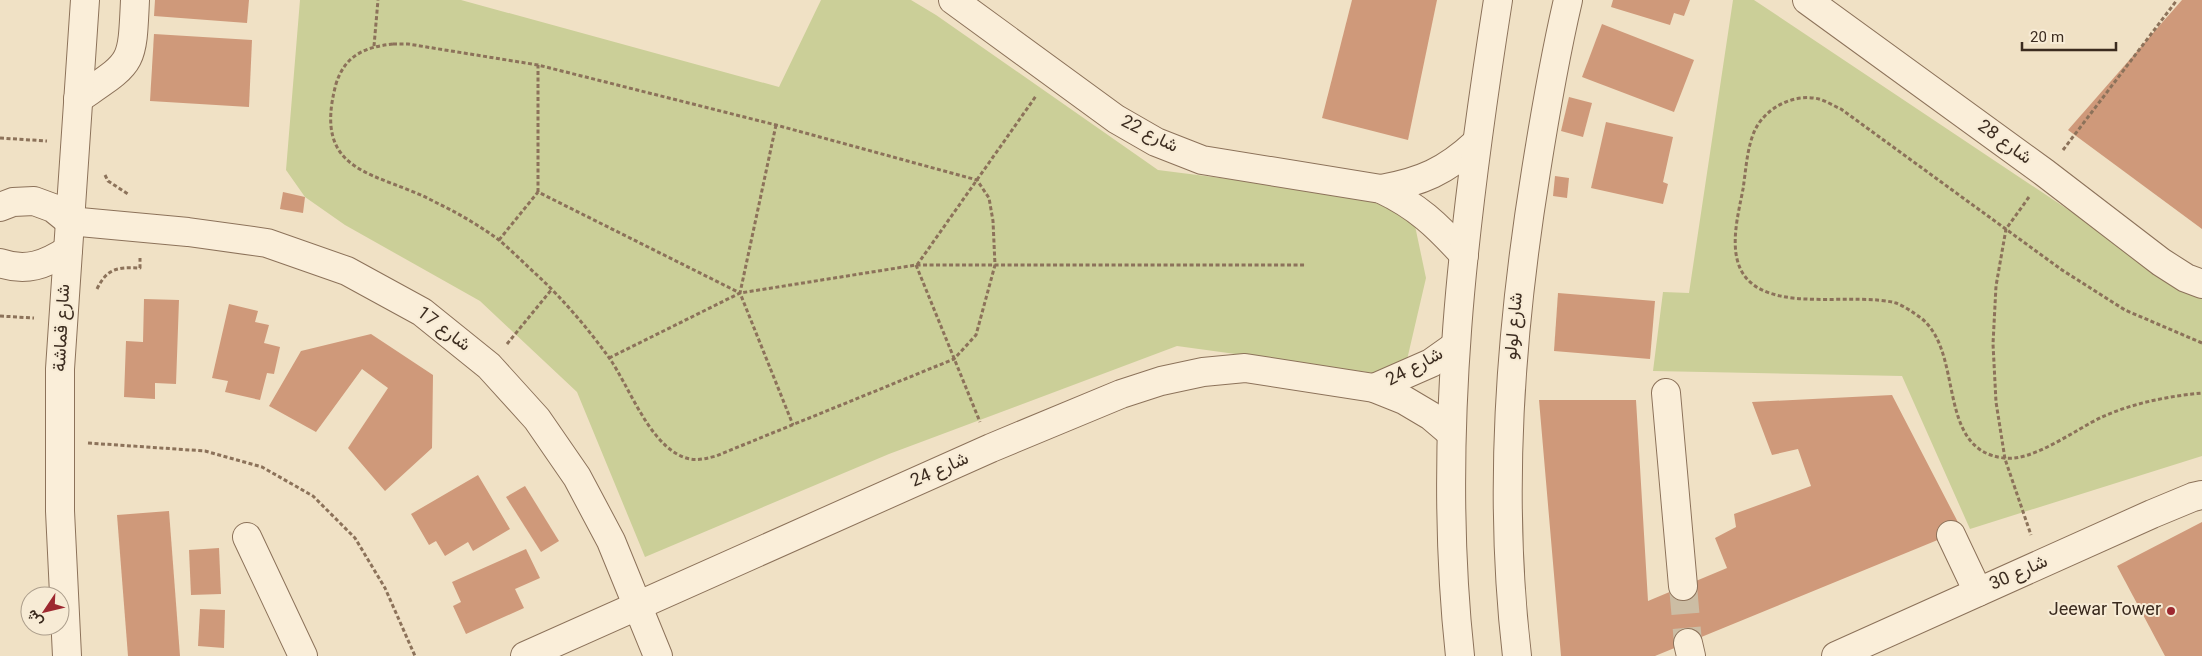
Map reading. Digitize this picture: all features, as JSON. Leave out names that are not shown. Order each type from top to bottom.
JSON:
[{"type":"street","name":"شارع قماشة","points":[[67,656],[59,440],[69,221],[85,0]]},
{"type":"street","points":[[78,99],[122,68],[128,61],[133,42],[135,0]]},
{"type":"street","name":"شارع 22","points":[[953,0],[1116,119],[1156,142],[1202,160],[1381,189],[1405,200],[1426,215],[1464,255]]},
{"type":"street","points":[[1460,656],[1452,542],[1451,433],[1455,346],[1476,143],[1498,0]]},
{"type":"street","name":"شارع لولو","points":[[1517,656],[1509,552],[1507,469],[1510,386],[1517,299],[1529,216],[1560,35],[1568,0]]},
{"type":"street","name":"شارع 28","points":[[1807,0],[2045,173],[2161,262],[2186,278],[2202,284]]},
{"type":"street","name":"شارع 22","points":[[1381,189],[1408,184],[1433,175],[1456,161],[1476,143]]},
{"type":"street","points":[[0,208],[13,202],[34,201],[53,208],[69,221]]},
{"type":"street","name":"شارع 17","points":[[69,221],[188,232],[267,242],[356,275],[422,312],[489,366],[537,419],[577,478],[611,541],[636,607],[658,656]]},
{"type":"street","points":[[0,263],[13,267],[33,267],[51,261],[68,250]]},
{"type":"street","name":"شارع 24","points":[[1374,388],[1431,363],[1455,346]]},
{"type":"street","name":"شارع 24","points":[[524,656],[991,448],[1121,394],[1161,380],[1203,372],[1245,368],[1374,388],[1404,400],[1431,416],[1451,433]]},
{"type":"street","points":[[1666,393],[1683,586]]},
{"type":"street","name":"شارع 30","points":[[1836,656],[2152,514],[2202,495]]},
{"type":"street","points":[[1951,535],[1978,592]]},
{"type":"street","points":[[247,537],[303,656]]},
{"type":"path","points":[[374,46],[378,0]]},
{"type":"path","points":[[2041,564],[2006,459],[1996,402],[1993,344],[1996,286],[2006,228],[2045,173],[2177,0]]},
{"type":"path","points":[[408,44],[538,65],[776,125],[977,180],[989,198],[993,221],[995,265],[976,335],[954,359],[716,456],[695,461],[676,454],[659,438],[609,358],[552,290],[499,240],[436,202],[372,178],[354,168],[340,153],[332,134],[330,114],[340,72],[348,60],[360,51],[374,46],[408,44]]},
{"type":"path","points":[[499,240],[538,192],[538,65]]},
{"type":"path","points":[[916,265],[1053,72]]},
{"type":"path","points":[[2202,343],[2125,310],[2062,270],[1841,109],[1819,99],[1794,99],[1771,110],[1755,129],[1736,233],[1736,257],[1748,280],[1768,294],[1792,298],[1870,298],[1898,304],[1922,319],[1940,342],[1961,427],[1972,443],[1988,454],[2006,459],[2033,454],[2104,416],[2170,396],[2202,393]]},
{"type":"path","points":[[776,125],[740,293],[793,425]]},
{"type":"path","points":[[538,192],[740,293]]},
{"type":"path","points":[[916,265],[991,448]]},
{"type":"path","points":[[609,358],[740,293],[916,265],[1306,265]]},
{"type":"path","points":[[489,366],[552,290]]},
{"type":"path","points":[[59,440],[205,451],[262,467],[313,496],[355,538],[385,588],[415,656]]},
{"type":"green space","points":[[300,0],[461,0],[779,87],[821,0],[911,0],[936,15],[1158,170],[1410,202],[1426,278],[1403,377],[1177,346],[889,454],[645,557],[577,392],[480,301],[345,225],[305,197],[286,170]]},
{"type":"green space","points":[[1733,0],[1754,0],[2202,299],[2202,456],[1970,529],[1902,376],[1653,371],[1663,292],[1689,293]]},
{"type":"building","points":[[155,0],[249,0],[247,23],[154,16]]},
{"type":"building","points":[[1352,0],[1437,0],[1408,140],[1322,118]]},
{"type":"building","points":[[1613,0],[1690,0],[1684,16],[1674,13],[1670,25],[1611,7]]},
{"type":"building","points":[[2182,0],[2202,0],[2202,229],[2068,130]]},
{"type":"building","points":[[1602,24],[1694,60],[1674,112],[1582,77]]},
{"type":"building","points":[[154,34],[252,40],[249,107],[150,101]]},
{"type":"building","points":[[1569,97],[1592,103],[1583,137],[1561,131]]},
{"type":"building","points":[[1606,122],[1673,137],[1663,182],[1668,184],[1663,204],[1591,188]]},
{"type":"building","points":[[1555,176],[1569,178],[1567,198],[1553,196]]},
{"type":"building","points":[[283,192],[305,197],[303,213],[280,209]]},
{"type":"building","points":[[1558,293],[1655,301],[1650,359],[1554,351]]},
{"type":"building","points":[[144,299],[179,300],[176,384],[155,383],[155,399],[124,397],[126,341],[143,342]]},
{"type":"building","points":[[229,304],[258,311],[255,322],[269,325],[264,343],[280,347],[274,374],[267,373],[260,400],[225,392],[228,381],[212,378]]},
{"type":"building","points":[[371,334],[433,375],[432,448],[385,491],[348,448],[388,388],[362,369],[316,432],[269,406],[301,351]]},
{"type":"building","points":[[1892,395],[1962,530],[1655,656],[1561,656],[1539,400],[1636,400],[1648,601],[1727,568],[1715,538],[1736,527],[1734,514],[1811,486],[1798,449],[1772,455],[1752,402]]},
{"type":"building","points":[[478,475],[510,529],[473,551],[468,542],[445,556],[436,541],[429,545],[411,514]]},
{"type":"building","points":[[525,486],[559,541],[541,552],[506,497]]},
{"type":"building","points":[[169,511],[180,656],[128,656],[117,515]]},
{"type":"building","name":"Jeewar Tower","points":[[2202,522],[2202,656],[2165,656],[2117,566]]},
{"type":"building","points":[[219,548],[221,594],[191,595],[189,550]]},
{"type":"building","points":[[526,549],[540,578],[515,589],[524,608],[466,634],[453,606],[461,602],[452,582]]},
{"type":"building","points":[[200,609],[225,610],[224,648],[198,646]]},
{"type":"tunnel","points":[[1683,586],[1688,643]]},
{"type":"place","name":"Jeewar Tower","points":[[2171,611]]}]
